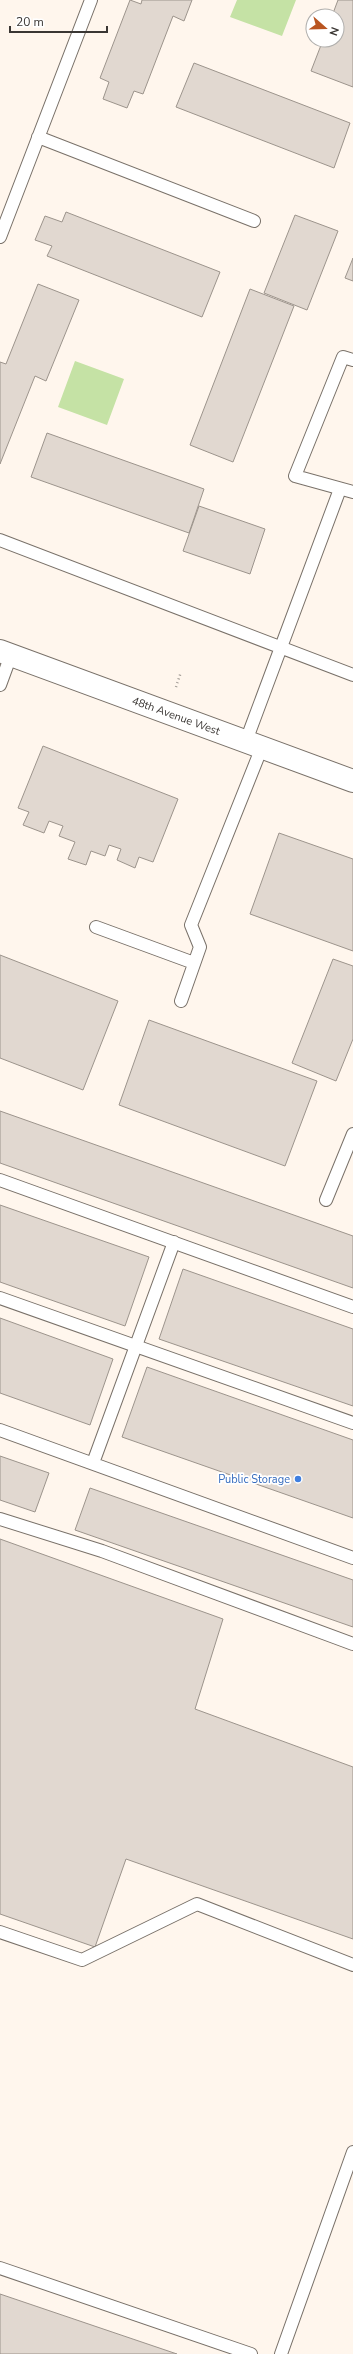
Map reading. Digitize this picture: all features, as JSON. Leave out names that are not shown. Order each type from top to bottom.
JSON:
[{"type":"street","name":"48th Avenue West","points":[[6,653],[353,780]]},
{"type":"lane","points":[[0,237],[91,0]]},
{"type":"lane","points":[[38,136],[254,221]]},
{"type":"lane","points":[[353,360],[343,357],[295,476],[353,492]]},
{"type":"lane","points":[[181,1001],[200,947],[191,926],[254,744],[281,648],[340,489]]},
{"type":"lane","points":[[0,540],[353,675]]},
{"type":"lane","points":[[0,685],[6,653]]},
{"type":"lane","points":[[96,927],[194,963]]},
{"type":"lane","points":[[326,1200],[353,1134]]},
{"type":"lane","points":[[0,1180],[353,1307]]},
{"type":"lane","points":[[93,1464],[174,1242]]},
{"type":"lane","points":[[0,1298],[353,1423]]},
{"type":"lane","points":[[0,1430],[353,1558]]},
{"type":"lane","points":[[0,1519],[102,1551],[353,1644]]},
{"type":"lane","points":[[0,1932],[82,1960],[197,1904],[353,1965]]},
{"type":"lane","points":[[281,2354],[353,2152]]},
{"type":"lane","points":[[0,2268],[251,2354]]},
{"type":"path","points":[[176,688],[181,672]]},
{"type":"green space","points":[[237,0],[296,0],[282,36],[230,17]]},
{"type":"green space","points":[[75,361],[124,379],[107,425],[58,407]]},
{"type":"building","points":[[130,0],[141,4],[142,0],[192,0],[184,21],[173,16],[143,94],[134,91],[127,108],[103,99],[109,82],[100,78]]},
{"type":"building","points":[[338,0],[353,0],[353,87],[311,71],[320,48],[345,48],[345,8],[335,8]]},
{"type":"building","points":[[194,63],[350,123],[334,168],[176,107]]},
{"type":"building","points":[[66,212],[220,272],[202,317],[47,256],[52,246],[35,240],[45,216],[62,222]]},
{"type":"building","points":[[295,215],[338,231],[307,310],[264,293]]},
{"type":"building","points":[[353,258],[353,281],[345,278]]},
{"type":"building","points":[[38,284],[79,300],[46,381],[35,376],[0,464],[0,362],[6,364]]},
{"type":"building","points":[[250,289],[294,306],[233,462],[190,445]]},
{"type":"building","points":[[47,433],[204,489],[189,533],[31,477]]},
{"type":"building","points":[[199,506],[265,529],[250,574],[183,551]]},
{"type":"building","points":[[43,746],[178,799],[153,862],[139,857],[135,868],[117,860],[121,849],[109,845],[105,856],[91,851],[86,865],[68,859],[75,842],[59,836],[63,826],[49,821],[44,833],[23,825],[29,812],[18,808]]},
{"type":"building","points":[[279,833],[353,859],[353,951],[250,914]]},
{"type":"building","points":[[0,955],[118,1001],[83,1090],[0,1058]]},
{"type":"building","points":[[333,959],[353,966],[353,1039],[336,1081],[292,1063]]},
{"type":"building","points":[[149,1020],[317,1081],[285,1166],[119,1105]]},
{"type":"building","points":[[0,1111],[353,1236],[353,1288],[0,1163]]},
{"type":"building","points":[[0,1205],[149,1257],[125,1326],[0,1282]]},
{"type":"building","points":[[183,1269],[353,1329],[353,1406],[159,1339]]},
{"type":"building","points":[[0,1318],[113,1359],[90,1425],[0,1393]]},
{"type":"building","name":"Public Storage","points":[[147,1367],[353,1440],[353,1518],[122,1437]]},
{"type":"building","points":[[0,1456],[49,1473],[35,1512],[0,1500]]},
{"type":"building","points":[[90,1488],[353,1580],[353,1627],[75,1530]]},
{"type":"building","points":[[0,1539],[223,1619],[195,1709],[353,1767],[353,1939],[126,1859],[95,1947],[0,1914]]},
{"type":"building","points":[[0,2294],[177,2354],[0,2354]]},
{"type":"place","name":"Public Storage","points":[[298,1479]]}]
